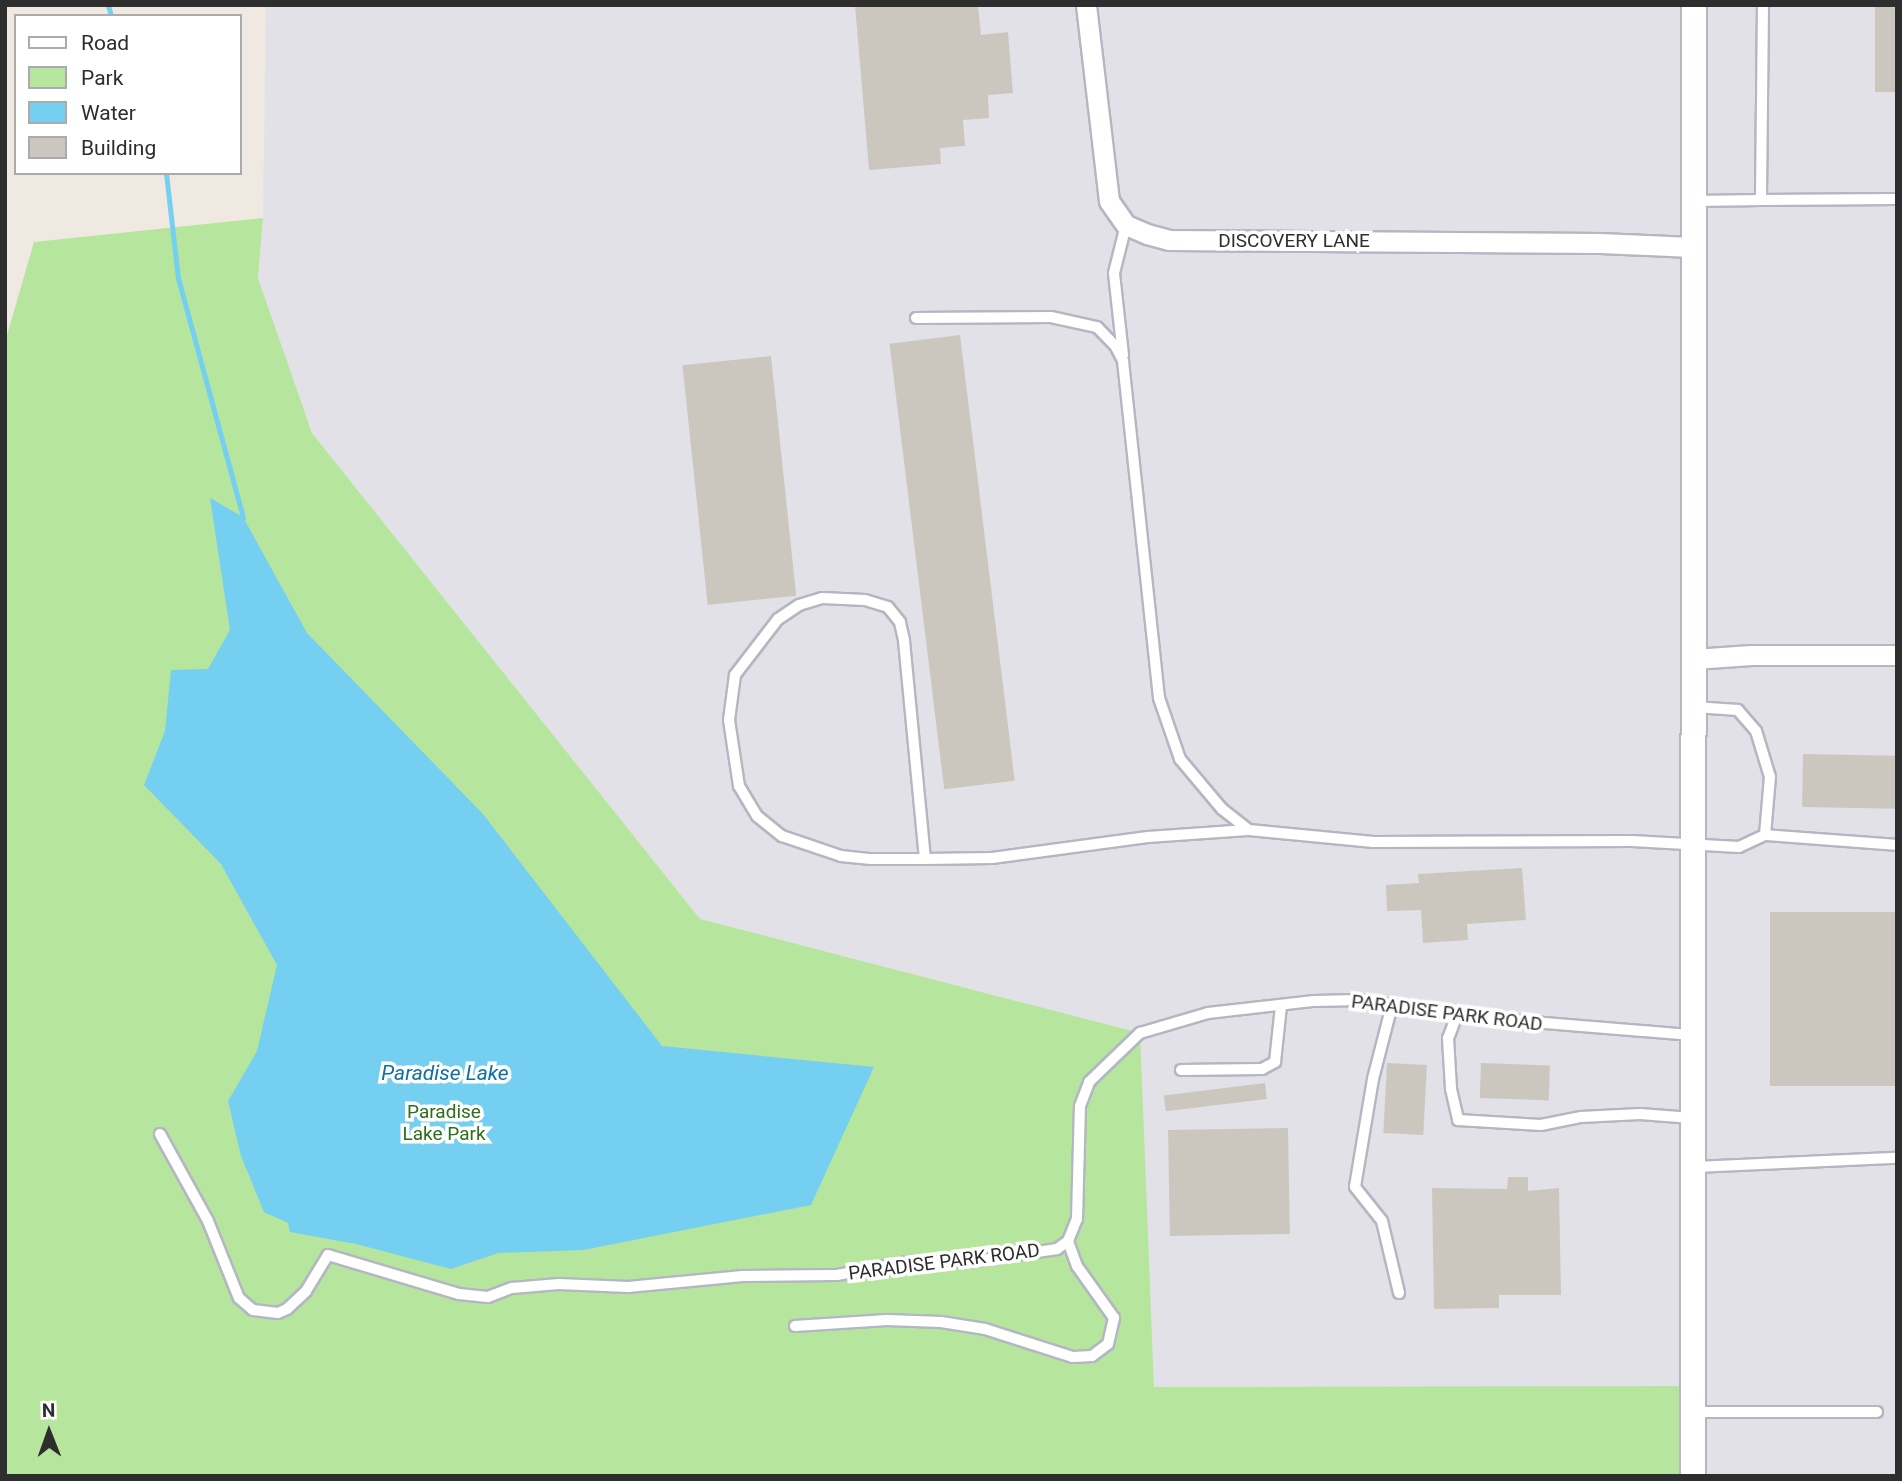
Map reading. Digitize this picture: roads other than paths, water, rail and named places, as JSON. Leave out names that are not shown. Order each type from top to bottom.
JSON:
[{"type":"street","points":[[1086,5],[1105,184],[1114,212],[1126,225]]},
{"type":"street","points":[[1693,1476],[1694,5]]},
{"type":"street","name":"DISCOVERY LANE","points":[[1126,225],[1169,240],[1600,243],[1692,247]]},
{"type":"street","points":[[1694,659],[1751,655],[1897,655]]},
{"type":"lane","points":[[1761,200],[1763,5]]},
{"type":"lane","points":[[1693,201],[1897,200]]},
{"type":"lane","points":[[1126,225],[1114,272],[1158,698],[1181,759],[1222,809],[1249,830]]},
{"type":"lane","points":[[916,318],[1051,317],[1078,322],[1097,327],[1105,334],[1123,361]]},
{"type":"lane","points":[[925,859],[900,622],[888,607],[865,600],[822,598],[799,605],[778,619],[735,675],[729,720],[739,786],[757,816],[782,836],[841,856],[925,859],[992,858],[1148,837],[1249,830],[1373,842],[1739,846],[1765,835],[1897,845]]},
{"type":"lane","points":[[1693,707],[1738,710],[1756,731],[1770,777],[1765,835]]},
{"type":"lane","name":"PARADISE PARK ROAD","points":[[160,1134],[208,1221],[239,1298],[253,1310],[278,1314],[306,1291],[328,1255],[459,1294],[488,1297],[512,1288],[559,1283],[628,1287],[742,1276],[837,1275],[906,1262],[976,1261],[1057,1248],[1068,1241],[1077,1219],[1080,1106],[1084,1091],[1100,1068],[1140,1033],[1208,1013],[1314,1001],[1359,1000],[1457,1015],[1693,1035]]},
{"type":"lane","points":[[1392,1005],[1373,1079],[1355,1187],[1381,1221],[1399,1293]]},
{"type":"lane","points":[[1181,1070],[1262,1069],[1275,1062],[1281,1006]]},
{"type":"lane","points":[[1457,1015],[1448,1038],[1451,1089],[1458,1120],[1541,1125],[1581,1117],[1640,1114],[1693,1118]]},
{"type":"lane","points":[[1693,1167],[1897,1158]]},
{"type":"lane","points":[[795,1326],[887,1320],[941,1322],[985,1329],[1073,1357],[1092,1356],[1108,1344],[1114,1318],[1082,1274],[1068,1241]]},
{"type":"lane","points":[[1693,1412],[1877,1412]]},
{"type":"water","name":"Paradise Lake","points":[[210,498],[243,517],[307,633],[483,814],[662,1046],[874,1067],[811,1205],[583,1250],[498,1253],[451,1269],[356,1244],[290,1232],[288,1223],[264,1212],[241,1156],[228,1101],[257,1051],[277,965],[221,864],[144,785],[165,731],[171,670],[208,669],[230,630]]},
{"type":"waterway","points":[[108,5],[110,14]]},
{"type":"waterway","points":[[166,175],[178,278],[243,517]]},
{"type":"park label","name":"Paradise Lake Park","points":[[444,1123]]}]
